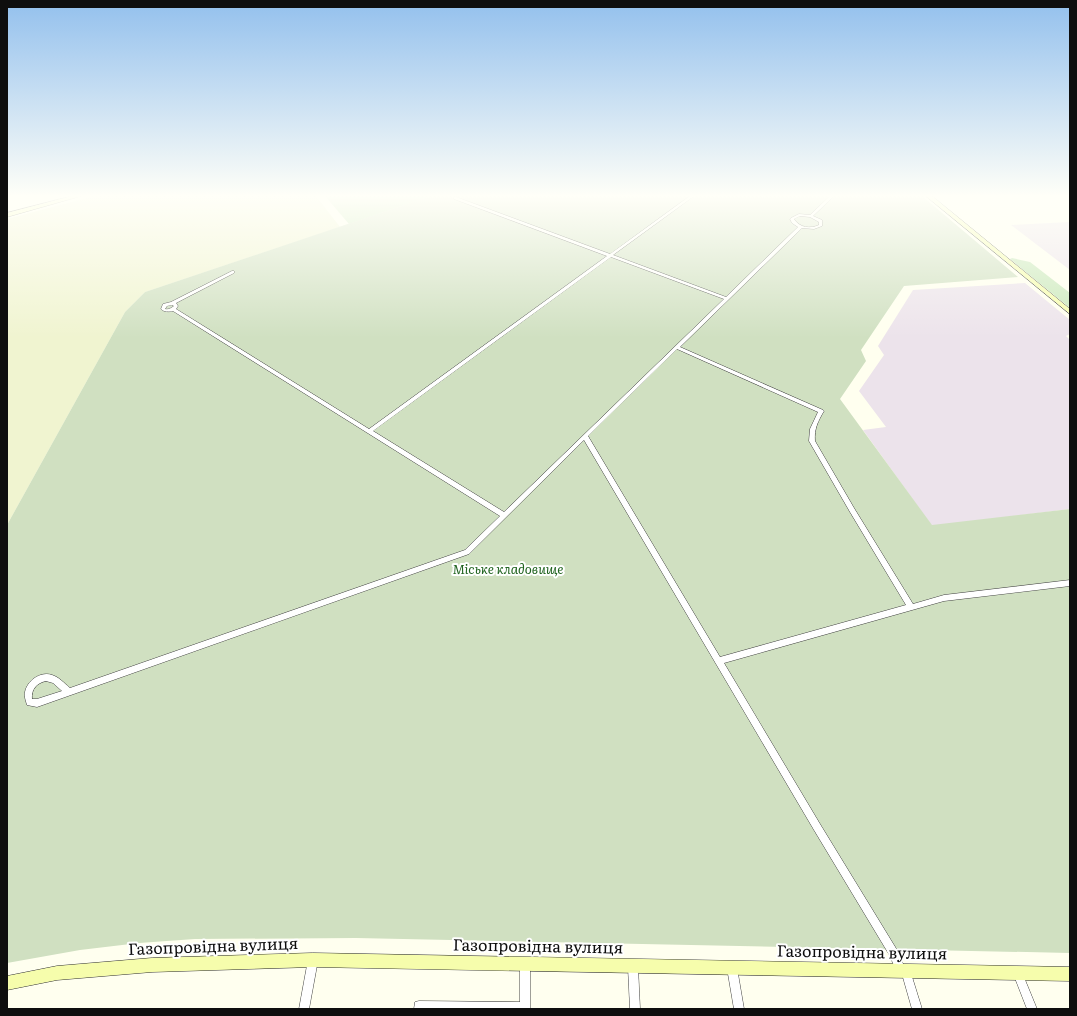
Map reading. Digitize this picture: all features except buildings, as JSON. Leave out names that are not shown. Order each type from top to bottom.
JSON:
[{"type":"main road","points":[[987,243],[1070,312]]},
{"type":"main road","name":"Газопровідна вулиця","points":[[7,983],[57,973],[152,965],[313,960],[1070,974]]},
{"type":"street","points":[[576,243],[727,299]]},
{"type":"street","points":[[370,431],[627,243]]},
{"type":"street","points":[[68,692],[56,680],[49,677],[40,679],[32,685],[27,692],[27,698],[30,702],[37,703],[467,552],[676,347],[785,243]]},
{"type":"street","points":[[233,272],[173,306],[504,515]]},
{"type":"street","points":[[676,347],[821,411],[812,427],[812,441],[911,607]]},
{"type":"street","points":[[585,436],[892,950],[903,970],[917,1009]]},
{"type":"street","points":[[718,661],[944,598],[1070,583]]},
{"type":"street","points":[[304,1009],[313,960]]},
{"type":"street","points":[[419,1009],[419,1006],[525,1008],[525,964]]},
{"type":"street","points":[[633,967],[635,1009]]},
{"type":"street","points":[[732,968],[739,1009]]},
{"type":"street","points":[[1018,972],[1032,1009]]},
{"type":"shaded area","points":[[1035,243],[1070,243],[1070,270]]},
{"type":"shaded area","points":[[1025,283],[1070,320],[1070,334],[1066,336],[1070,340],[1070,509],[932,526],[863,430],[886,427],[859,391],[884,355],[878,346],[913,290]]},
{"type":"green space","points":[[7,243],[291,243],[145,292],[125,312],[7,525]]},
{"type":"green space","name":"Міське кладовище","points":[[290,243],[978,243],[1018,277],[904,286],[861,350],[866,361],[840,399],[932,525],[1070,509],[1070,953],[356,938],[195,939],[139,943],[80,950],[7,963],[7,525],[125,312],[145,292]]},
{"type":"green space","points":[[1012,258],[1030,262],[1070,293],[1070,308],[1010,259]]}]
